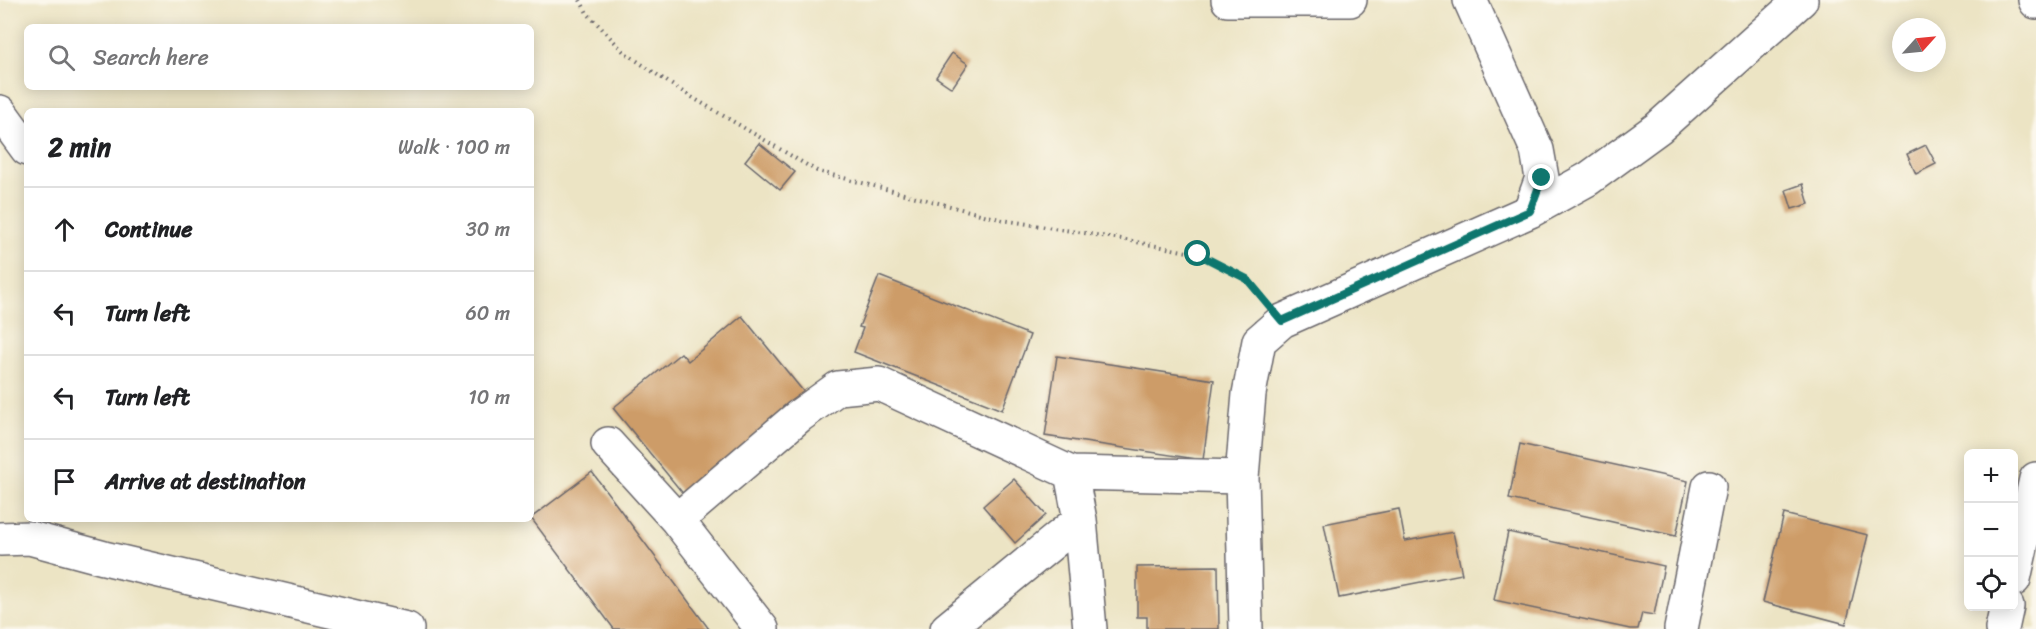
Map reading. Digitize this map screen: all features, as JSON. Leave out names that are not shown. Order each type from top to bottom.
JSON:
[{"type":"street","points":[[1228,0],[1350,0]]},
{"type":"street","points":[[1470,0],[1537,150],[1542,178],[1530,211]]},
{"type":"street","points":[[1246,629],[1242,477],[1249,394],[1259,341],[1282,321],[1530,211],[1588,179],[1658,128],[1801,0]]},
{"type":"street","points":[[0,112],[24,145]]},
{"type":"street","points":[[677,520],[799,416],[838,388],[879,384],[1071,473],[1242,477]]},
{"type":"street","points":[[608,444],[677,520],[762,629]]},
{"type":"street","points":[[1071,473],[1080,520],[1090,629]]},
{"type":"street","points":[[2018,557],[2036,478]]},
{"type":"street","points":[[1681,629],[1709,487]]},
{"type":"street","points":[[947,629],[1080,520]]},
{"type":"street","points":[[0,539],[66,533],[407,629]]},
{"type":"street","points":[[2002,629],[2006,611]]},
{"type":"path","points":[[580,0],[587,13],[624,52],[678,89],[817,171],[1003,220],[1198,254],[1247,279],[1282,321]]},
{"type":"building","points":[[952,53],[968,64],[952,88],[936,77]]},
{"type":"building","points":[[759,143],[795,172],[780,190],[745,161]]},
{"type":"building","points":[[1926,145],[1936,164],[1916,174],[1907,154]]},
{"type":"building","points":[[1803,184],[1809,204],[1792,209],[1786,190]]},
{"type":"building","points":[[879,276],[1030,335],[1002,410],[854,352],[863,328],[859,327]]},
{"type":"building","points":[[742,316],[807,396],[685,496],[613,408],[681,353],[688,361]]},
{"type":"building","points":[[1057,356],[1214,380],[1203,460],[1045,436]]},
{"type":"building","points":[[1520,444],[1688,481],[1676,536],[1509,499]]},
{"type":"building","points":[[592,472],[709,629],[614,629],[534,522],[534,516]]},
{"type":"building","points":[[1014,479],[1046,515],[1015,543],[983,506]]},
{"type":"building","points":[[1399,509],[1405,541],[1453,532],[1462,574],[1339,598],[1324,524]]},
{"type":"building","points":[[1784,514],[1868,535],[1846,624],[1763,602]]},
{"type":"building","points":[[1508,532],[1664,566],[1654,615],[1642,613],[1638,629],[1630,629],[1494,600]]},
{"type":"building","points":[[1218,566],[1219,629],[1147,629],[1147,617],[1137,617],[1137,567]]},
{"type":"route","points":[[1198,254],[1247,279],[1282,321],[1530,211],[1542,178]]}]
